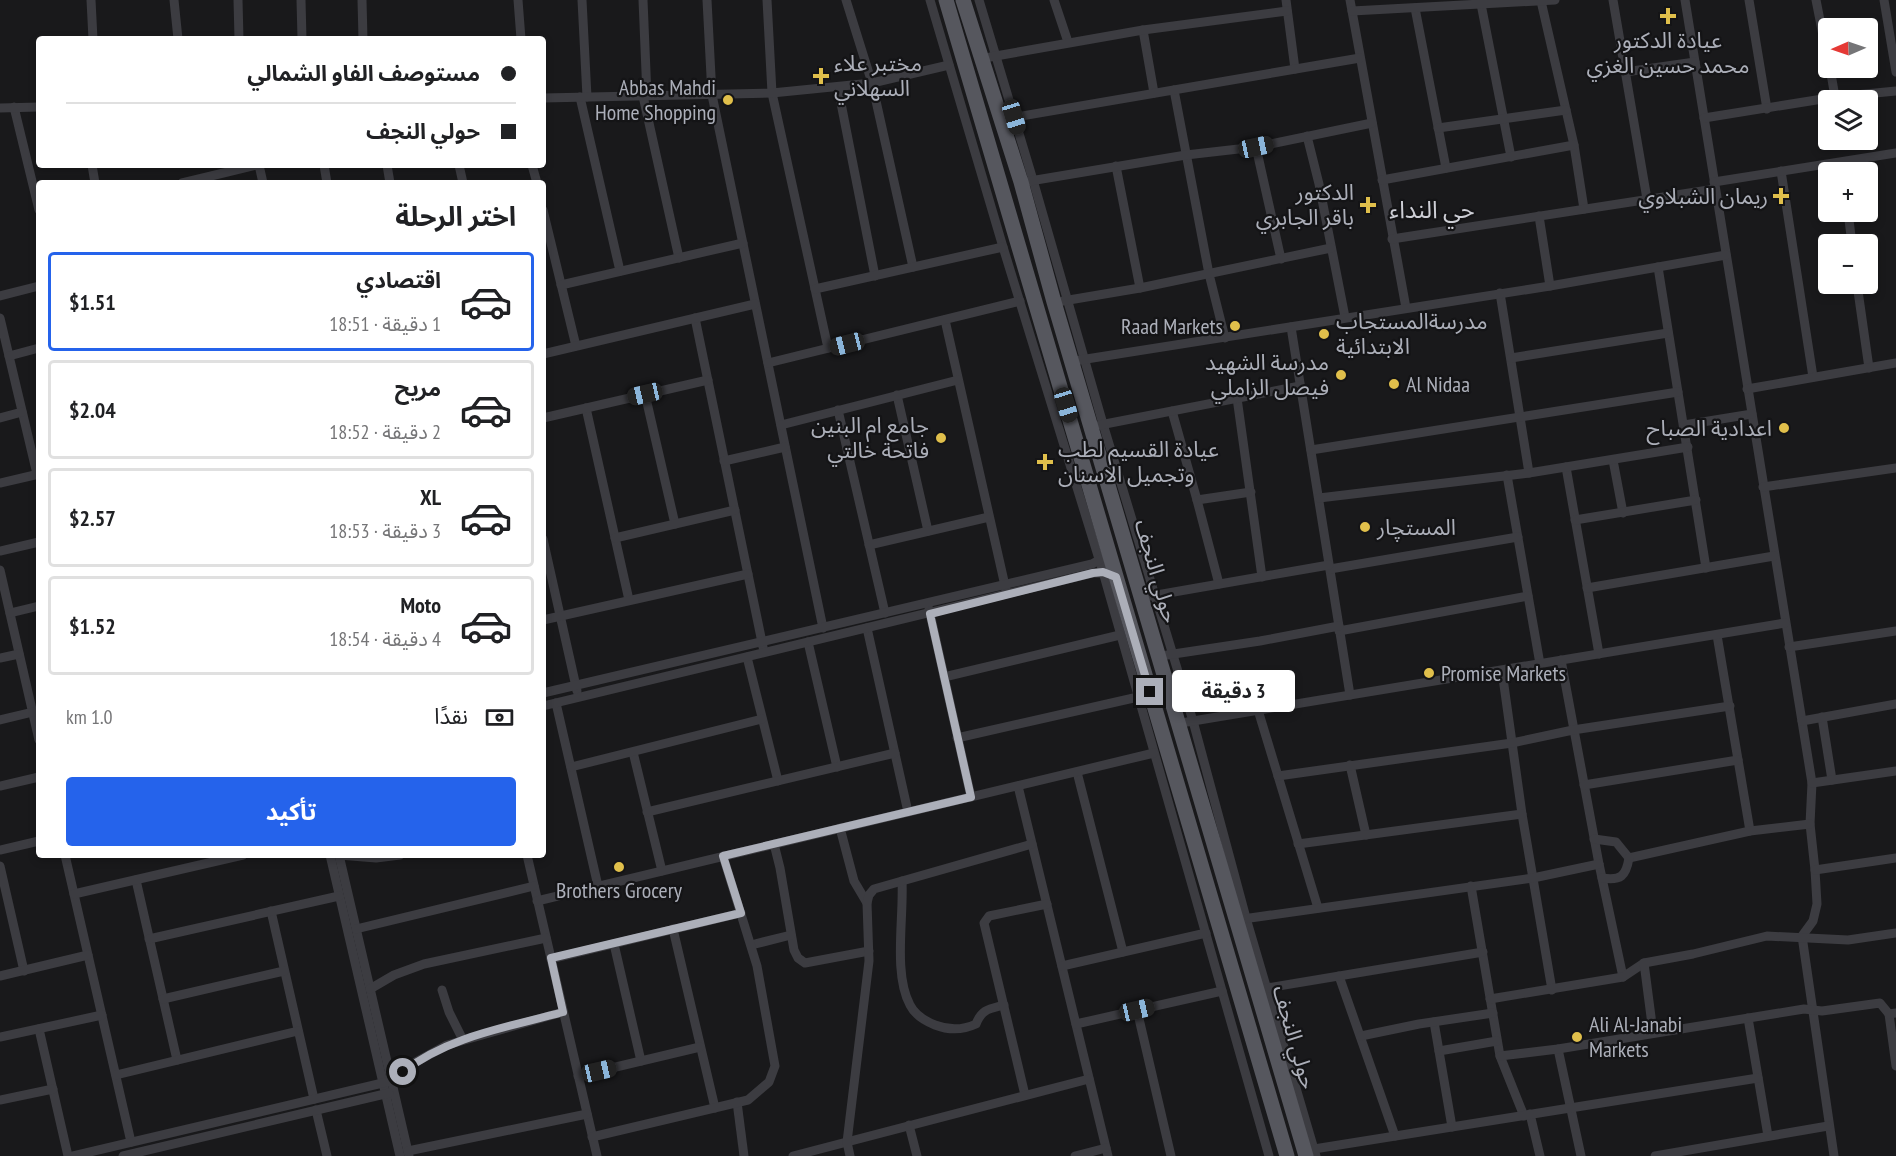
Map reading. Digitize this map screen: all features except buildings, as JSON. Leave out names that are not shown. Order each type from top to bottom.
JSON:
[{"type":"main road","name":"حولي النجف","points":[[946,0],[1104,556],[1177,783],[1287,1156]]},
{"type":"main road","name":"حولي النجف","points":[[963,0],[989,57],[1008,118],[1186,722],[1194,777],[1204,812],[1222,851],[1312,1154]]},
{"type":"main road","points":[[1177,783],[1188,782],[1194,777]]},
{"type":"main road","points":[[1186,815],[1195,809],[1204,812]]},
{"type":"street","points":[[91,0],[93,36]]},
{"type":"street","points":[[174,0],[178,36]]},
{"type":"street","points":[[238,0],[240,36]]},
{"type":"street","points":[[302,0],[302,36]]},
{"type":"street","points":[[362,0],[363,36]]},
{"type":"street","points":[[518,0],[521,36]]},
{"type":"street","points":[[582,0],[583,97],[620,271]]},
{"type":"street","points":[[643,0],[645,96],[679,258]]},
{"type":"street","points":[[706,0],[711,94],[823,628]]},
{"type":"street","points":[[767,0],[772,93],[828,348]]},
{"type":"street","points":[[846,0],[872,83],[913,267]]},
{"type":"street","points":[[546,692],[1005,585],[1104,556],[1003,247],[930,0]]},
{"type":"street","points":[[979,0],[989,57],[1143,30],[1287,11]]},
{"type":"street","points":[[1054,0],[1068,42]]},
{"type":"street","points":[[1286,0],[1295,69]]},
{"type":"street","points":[[1350,0],[1406,308]]},
{"type":"street","points":[[1352,12],[1555,0]]},
{"type":"street","points":[[1612,0],[1647,200]]},
{"type":"street","points":[[1685,0],[1812,783],[1810,824],[1816,904],[1813,921],[1802,936],[1834,1156]]},
{"type":"street","points":[[1749,0],[1767,109]]},
{"type":"street","points":[[1816,0],[1819,18]]},
{"type":"street","points":[[1884,0],[1896,72]]},
{"type":"street","points":[[1540,1],[1574,145],[1584,209]]},
{"type":"street","points":[[1481,4],[1511,157]]},
{"type":"street","points":[[1415,8],[1446,168]]},
{"type":"street","points":[[1143,30],[1154,93]]},
{"type":"street","points":[[1008,118],[1360,58]]},
{"type":"street","points":[[1625,72],[1695,62]]},
{"type":"street","points":[[546,98],[772,93],[838,88],[872,83],[948,64]]},
{"type":"street","points":[[838,88],[875,276]]},
{"type":"street","points":[[1174,90],[1209,274],[1225,338]]},
{"type":"street","points":[[1878,93],[1896,91]]},
{"type":"street","points":[[1704,118],[1818,100]]},
{"type":"street","points":[[14,107],[36,198]]},
{"type":"street","points":[[0,108],[36,107]]},
{"type":"street","points":[[1438,128],[1566,110]]},
{"type":"street","points":[[1027,181],[1186,155],[1256,147],[1372,123]]},
{"type":"street","points":[[1307,136],[1346,317]]},
{"type":"street","points":[[1382,180],[1574,145]]},
{"type":"street","points":[[1256,147],[1281,259]]},
{"type":"street","points":[[1841,162],[1896,153]]},
{"type":"street","points":[[1392,239],[1647,200],[1781,171],[1818,165]]},
{"type":"street","points":[[1116,166],[1140,288]]},
{"type":"street","points":[[195,180],[245,168]]},
{"type":"street","points":[[1781,171],[1813,377]]},
{"type":"street","points":[[1539,216],[1550,286]]},
{"type":"street","points":[[546,222],[576,346]]},
{"type":"street","points":[[561,285],[743,243]]},
{"type":"street","points":[[815,290],[1003,247]]},
{"type":"street","points":[[1061,301],[1140,288],[1331,248]]},
{"type":"street","points":[[1078,360],[1550,286],[1726,255]]},
{"type":"street","points":[[1658,267],[1706,568]]},
{"type":"street","points":[[0,296],[36,287]]},
{"type":"street","points":[[1500,293],[1529,472]]},
{"type":"street","points":[[1858,294],[1869,368]]},
{"type":"street","points":[[768,363],[1020,301]]},
{"type":"street","points":[[546,353],[755,304]]},
{"type":"street","points":[[0,318],[36,466]]},
{"type":"street","points":[[695,318],[764,652]]},
{"type":"street","points":[[945,320],[1008,595]]},
{"type":"street","points":[[1291,327],[1350,695]]},
{"type":"street","points":[[1511,358],[1668,333]]},
{"type":"street","points":[[9,356],[36,349]]},
{"type":"street","points":[[1748,389],[1896,363]]},
{"type":"street","points":[[546,417],[708,380]]},
{"type":"street","points":[[781,425],[958,380]]},
{"type":"street","points":[[1097,425],[1300,386]]},
{"type":"street","points":[[1311,450],[1678,392]]},
{"type":"street","points":[[645,394],[675,524]]},
{"type":"street","points":[[897,395],[928,531]]},
{"type":"street","points":[[1237,398],[1262,577]]},
{"type":"street","points":[[586,408],[629,600]]},
{"type":"street","points":[[838,410],[885,613]]},
{"type":"street","points":[[1172,411],[1219,584]]},
{"type":"street","points":[[0,418],[22,412]]},
{"type":"street","points":[[1684,425],[1752,414]]},
{"type":"street","points":[[724,461],[785,447]]},
{"type":"street","points":[[1319,498],[1507,476],[1688,447]]},
{"type":"street","points":[[1613,460],[1623,513]]},
{"type":"street","points":[[1566,467],[1599,654]]},
{"type":"street","points":[[1763,487],[1896,468]]},
{"type":"street","points":[[0,483],[36,474]]},
{"type":"street","points":[[1507,476],[1540,664]]},
{"type":"street","points":[[1197,500],[1251,492]]},
{"type":"street","points":[[1575,520],[1696,500]]},
{"type":"street","points":[[615,538],[735,510]]},
{"type":"street","points":[[869,545],[989,517]]},
{"type":"street","points":[[1148,596],[1518,537]]},
{"type":"street","points":[[0,551],[36,543]]},
{"type":"street","points":[[1587,588],[1774,556]]},
{"type":"street","points":[[546,561],[578,697]]},
{"type":"street","points":[[0,570],[36,726]]},
{"type":"street","points":[[546,619],[748,574]]},
{"type":"street","points":[[546,705],[1008,595],[1110,575],[1120,635],[1269,1156]]},
{"type":"street","points":[[1165,655],[1528,596]]},
{"type":"street","points":[[927,603],[971,797]]},
{"type":"street","points":[[10,613],[36,607]]},
{"type":"street","points":[[1222,851],[1186,722],[1785,623]]},
{"type":"street","points":[[867,628],[909,812]]},
{"type":"street","points":[[1789,647],[1896,631]]},
{"type":"street","points":[[944,677],[1120,635]]},
{"type":"street","points":[[1717,635],[1750,831]]},
{"type":"street","points":[[808,642],[837,767]]},
{"type":"street","points":[[0,658],[19,654]]},
{"type":"street","points":[[747,657],[778,781]]},
{"type":"street","points":[[1561,660],[1594,839],[1623,977]]},
{"type":"street","points":[[1502,671],[1522,814],[1552,990]]},
{"type":"street","points":[[957,738],[1138,697]]},
{"type":"street","points":[[556,703],[598,886]]},
{"type":"street","points":[[1802,721],[1896,704]]},
{"type":"street","points":[[1278,776],[1512,743],[1573,730],[1730,706]]},
{"type":"street","points":[[1258,710],[1318,908]]},
{"type":"street","points":[[0,720],[33,712]]},
{"type":"street","points":[[1822,717],[1832,780]]},
{"type":"street","points":[[571,767],[762,719]]},
{"type":"street","points":[[633,752],[662,871]]},
{"type":"street","points":[[648,812],[895,753]]},
{"type":"street","points":[[537,901],[1154,753]]},
{"type":"street","points":[[1584,785],[1738,760]]},
{"type":"street","points":[[1350,765],[1366,835]]},
{"type":"street","points":[[1812,783],[1896,771]]},
{"type":"street","points":[[1077,772],[1123,952]]},
{"type":"street","points":[[0,786],[36,778]]},
{"type":"street","points":[[1018,786],[1107,1152],[1075,1156]]},
{"type":"street","points":[[1298,844],[1522,814]]},
{"type":"street","points":[[1629,858],[1750,831],[1810,824]]},
{"type":"street","points":[[840,828],[854,881],[867,903]]},
{"type":"street","points":[[1594,839],[1617,842],[1629,858],[1627,872],[1619,878],[1612,880],[1602,878]]},
{"type":"street","points":[[0,850],[36,842]]},
{"type":"street","points":[[774,844],[794,950],[798,958],[805,963],[869,951]]},
{"type":"street","points":[[850,1156],[847,1142],[869,961],[867,903],[869,894],[874,890],[902,881],[1032,844]]},
{"type":"street","points":[[592,1137],[748,1100],[769,1082],[775,1066],[757,966],[723,856]]},
{"type":"street","points":[[66,858],[131,1142]]},
{"type":"street","points":[[194,858],[196,866]]},
{"type":"street","points":[[74,894],[230,858]]},
{"type":"street","points":[[331,858],[406,1154],[587,1114]]},
{"type":"street","points":[[340,858],[370,989],[387,1082]]},
{"type":"street","points":[[528,858],[597,1156]]},
{"type":"street","points":[[1815,870],[1896,858]]},
{"type":"street","points":[[1276,1035],[1267,988],[1241,919],[1533,878],[1599,864]]},
{"type":"street","points":[[0,866],[5,909],[24,970]]},
{"type":"street","points":[[136,880],[177,1060]]},
{"type":"street","points":[[902,881],[902,970],[908,999],[919,1016],[943,1028],[959,1029],[976,1024],[980,1014],[987,1009],[1004,1005]]},
{"type":"street","points":[[356,929],[534,886]]},
{"type":"street","points":[[1471,886],[1500,1056],[1527,1115],[1540,1156]]},
{"type":"street","points":[[149,939],[339,896]]},
{"type":"street","points":[[1025,1095],[984,923],[989,916],[1047,904]]},
{"type":"street","points":[[271,911],[314,1099]]},
{"type":"street","points":[[551,958],[741,913]]},
{"type":"street","points":[[673,930],[714,1108]]},
{"type":"street","points":[[1062,966],[1206,933]]},
{"type":"street","points":[[1490,999],[1623,977],[1644,963],[1767,936],[1848,940],[1896,933]]},
{"type":"street","points":[[751,945],[791,935]]},
{"type":"street","points":[[370,989],[394,975],[424,964],[546,938]]},
{"type":"street","points":[[614,944],[641,1061]]},
{"type":"street","points":[[1267,988],[1483,952]]},
{"type":"street","points":[[0,976],[88,955]]},
{"type":"street","points":[[1644,963],[1653,1032]]},
{"type":"street","points":[[163,999],[284,971]]},
{"type":"street","points":[[1339,976],[1395,1136]]},
{"type":"street","points":[[442,990],[449,1012],[463,1040]]},
{"type":"street","points":[[1076,1024],[1222,991]]},
{"type":"street","points":[[1500,1056],[1558,1049],[1804,1009],[1822,1011],[1880,1003],[1892,1013],[1896,1066]]},
{"type":"street","points":[[1137,1010],[1171,1156]]},
{"type":"street","points":[[73,1156],[387,1082],[428,1054],[463,1040],[563,1012]]},
{"type":"street","points":[[1361,1036],[1493,1013]]},
{"type":"street","points":[[0,1036],[102,1016]]},
{"type":"street","points":[[1748,1018],[1768,1136]]},
{"type":"street","points":[[1434,1022],[1452,1127]]},
{"type":"street","points":[[39,1029],[69,1156]]},
{"type":"street","points":[[116,1075],[298,1031]]},
{"type":"street","points":[[1439,1051],[1497,1041]]},
{"type":"street","points":[[578,1076],[700,1047]]},
{"type":"street","points":[[1558,1049],[1581,1156]]},
{"type":"street","points":[[1312,1154],[1395,1136],[1758,1078]]},
{"type":"street","points":[[793,1156],[1089,1079]]},
{"type":"street","points":[[0,1101],[53,1089]]},
{"type":"street","points":[[123,1156],[390,1093]]},
{"type":"street","points":[[737,1102],[744,1156]]},
{"type":"street","points":[[316,1110],[327,1156]]},
{"type":"street","points":[[909,1125],[917,1156]]},
{"type":"street","points":[[1655,1156],[1828,1126]]},
{"type":"place","name":"عيادة الدكتور محمد حسين الغزي","points":[[1668,16]]},
{"type":"place","name":"مختبر علاء السهلاني","points":[[821,76]]},
{"type":"place","name":"Abbas Mahdi Home Shopping","points":[[728,100]]},
{"type":"place","name":"ريمان الشبلاوي","points":[[1781,196]]},
{"type":"place","name":"الدكتور باقر الجابري","points":[[1368,205]]},
{"type":"place","name":"Raad Markets","points":[[1235,326]]},
{"type":"place","name":"مدرسةالمستجاب الابتدائية","points":[[1324,334]]},
{"type":"place","name":"مدرسة الشهيد فيصل الزاملي","points":[[1341,375]]},
{"type":"place","name":"Al Nidaa","points":[[1394,384]]},
{"type":"place","name":"اعدادية الصباح","points":[[1784,428]]},
{"type":"place","name":"جامع ام البنين فاتحة خالتي","points":[[941,438]]},
{"type":"place","name":"عيادة القسيم لطب وتجميل الاسنان","points":[[1045,462]]},
{"type":"place","name":"المستچار","points":[[1365,527]]},
{"type":"place","name":"Promise Markets","points":[[1429,673]]},
{"type":"place","name":"Brothers Grocery","points":[[619,867]]},
{"type":"place","name":"Ali Al-Janabi Markets","points":[[1577,1037]]},
{"type":"district","name":"حي النداء","points":[[1432,210]]},
{"type":"route","points":[[403,1072],[428,1054],[447,1045],[563,1012],[551,958],[741,913],[723,856],[971,797],[930,614],[1093,573],[1108,573],[1116,577],[1150,692]]}]
